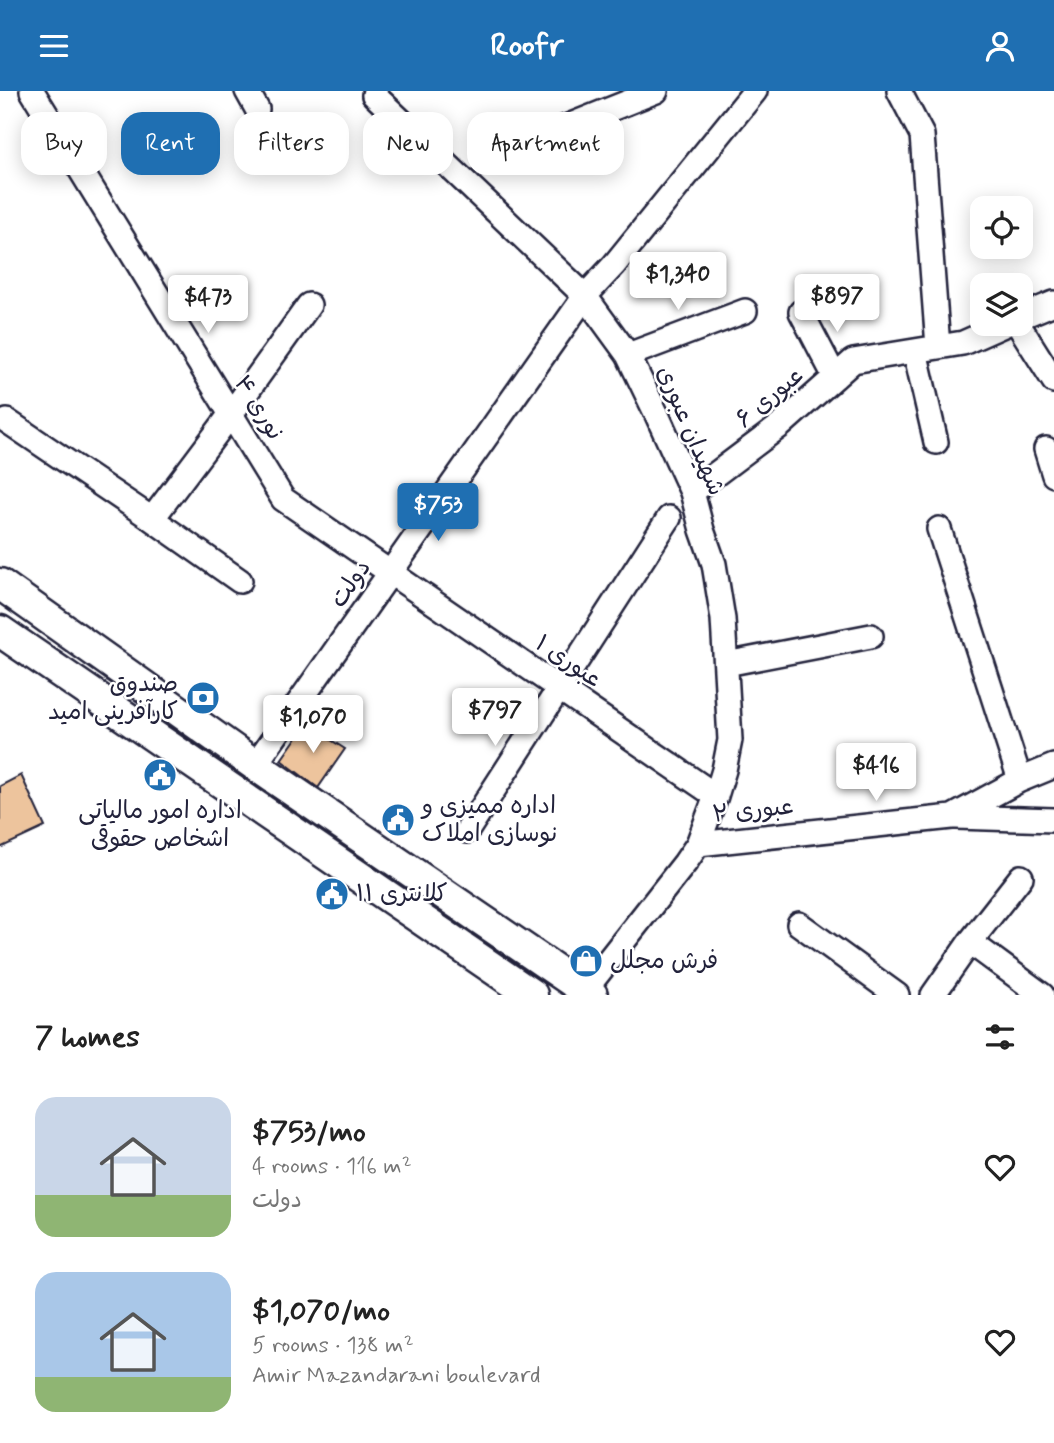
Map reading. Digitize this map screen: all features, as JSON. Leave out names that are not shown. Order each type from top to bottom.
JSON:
[{"type":"main road","points":[[0,584],[255,765],[588,993]]},
{"type":"main road","points":[[0,631],[517,991]]},
{"type":"street","name":"نوری ۴","points":[[32,91],[283,499],[390,574]]},
{"type":"street","name":"شهیدان عبوری","points":[[374,91],[374,95],[585,296],[628,355],[692,492],[714,564],[723,619],[730,740],[724,770],[698,844],[588,993]]},
{"type":"street","points":[[604,112],[656,91]]},
{"type":"street","points":[[585,296],[614,265],[755,91]]},
{"type":"street","points":[[899,91],[922,135],[938,347]]},
{"type":"street","name":"دولت","points":[[255,765],[585,296]]},
{"type":"street","points":[[1033,312],[1054,303]]},
{"type":"street","points":[[152,519],[309,305]]},
{"type":"street","points":[[628,355],[745,311]]},
{"type":"street","points":[[801,311],[835,377]]},
{"type":"street","name":"عبوری ۶","points":[[692,492],[781,425],[853,361],[962,343],[978,336]]},
{"type":"street","points":[[1026,336],[1054,381]]},
{"type":"street","points":[[915,351],[936,442]]},
{"type":"street","points":[[7,421],[240,581]]},
{"type":"street","points":[[1046,449],[1054,475]]},
{"type":"street","points":[[467,831],[669,518]]},
{"type":"street","points":[[939,529],[1020,780]]},
{"type":"street","name":"عبوری ۱","points":[[390,574],[716,796]]},
{"type":"street","points":[[726,664],[872,636]]},
{"type":"street","name":"عبوری ۲","points":[[698,844],[952,817],[1020,780],[1054,766]]},
{"type":"street","points":[[952,817],[1054,820]]},
{"type":"street","points":[[933,995],[1021,877]]},
{"type":"street","points":[[799,924],[897,995]]},
{"type":"street","points":[[970,942],[1042,995]]},
{"type":"building","points":[[306,724],[345,749],[318,788],[281,760]]},
{"type":"building","points":[[21,775],[45,827],[0,848],[0,786]]},
{"type":"place","name":"صندوق کارآفرینی امید","points":[[203,698]]},
{"type":"place","name":"اداره امور مالیاتی اشخاص حقوقی","points":[[160,775]]},
{"type":"place","name":"اداره ممیزی و نوسازی املاک","points":[[398,820]]},
{"type":"place","name":"کلانتری ۱۱","points":[[332,894]]},
{"type":"place","name":"فرش مجلل","points":[[586,961]]}]
